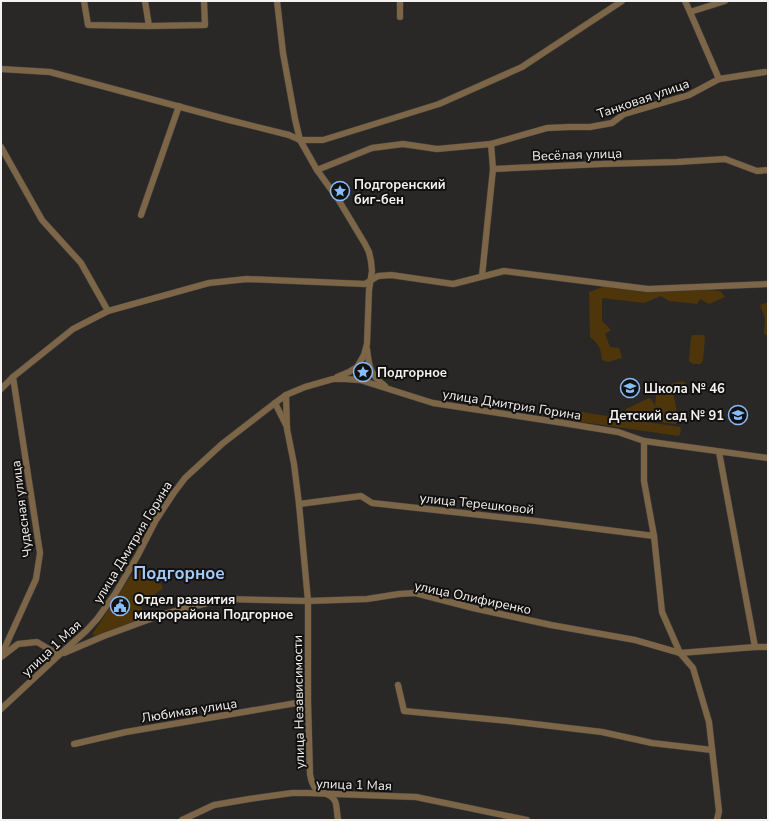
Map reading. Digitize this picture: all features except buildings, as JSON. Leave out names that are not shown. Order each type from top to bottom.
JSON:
[{"type":"street","points":[[84,1],[88,25],[149,26],[205,25],[204,1]]},
{"type":"street","points":[[145,1],[149,26]]},
{"type":"street","points":[[277,1],[286,67],[300,140],[317,170],[338,199],[365,244],[371,261],[372,271],[370,280],[367,344],[370,374],[368,379],[360,380],[355,372],[364,355],[367,344]]},
{"type":"street","points":[[400,1],[400,17]]},
{"type":"street","points":[[1,69],[50,72],[289,135],[300,140],[322,140],[439,104],[522,67],[622,1]]},
{"type":"street","points":[[684,1],[719,79]]},
{"type":"street","points":[[690,12],[725,1]]},
{"type":"street","name":"Танковая улица","points":[[317,170],[372,148],[403,144],[437,149],[490,144],[547,128],[590,127],[612,123],[624,114],[689,95],[719,79],[764,72]]},
{"type":"street","points":[[141,215],[179,106]]},
{"type":"street","points":[[482,276],[493,168],[490,144]]},
{"type":"street","points":[[1,147],[42,220],[81,263],[108,311]]},
{"type":"street","name":"Весёлая улица","points":[[493,168],[725,159],[757,171],[768,170]]},
{"type":"street","points":[[1,389],[13,377],[73,330],[108,311],[209,283],[247,279],[365,284],[378,276],[391,275],[453,284],[504,271],[648,289],[768,284]]},
{"type":"street","points":[[333,379],[349,372],[359,365],[364,365],[368,367],[378,380],[389,389]]},
{"type":"street","name":"Чудесная улица","points":[[1,657],[36,579],[40,553],[13,377]]},
{"type":"street","name":"улица Дмитрия Горина","points":[[98,619],[115,594],[160,514],[185,478],[222,444],[274,403],[286,395],[305,387],[333,379],[360,380],[433,403],[618,432],[644,442],[768,458]]},
{"type":"street","points":[[286,395],[287,429]]},
{"type":"street","points":[[274,403],[287,429]]},
{"type":"street","name":"улица Независимости","points":[[287,429],[294,464],[299,504],[308,601],[309,765],[311,782],[319,792],[331,796],[335,800],[338,820]]},
{"type":"street","points":[[644,442],[644,481],[654,536],[662,612],[680,653],[693,668],[709,722],[719,811],[717,820]]},
{"type":"street","points":[[719,452],[755,647]]},
{"type":"street","name":"улица Терешковой","points":[[299,504],[361,496],[372,503],[654,536]]},
{"type":"street","name":"улица Олифиренко","points":[[59,655],[104,636],[164,614],[223,599],[308,601],[367,599],[415,593],[473,608],[551,625],[635,640],[680,653],[768,647]]},
{"type":"street","name":"улица 1 Мая","points":[[1,709],[98,619]]},
{"type":"street","points":[[1,657],[18,644],[37,642],[59,655]]},
{"type":"street","points":[[398,685],[404,711],[602,732],[652,743],[712,750]]},
{"type":"street","name":"Любимая улица","points":[[74,744],[126,732],[308,701]]},
{"type":"street","name":"улица 1 Мая","points":[[182,820],[214,805],[292,793],[416,797],[527,820]]},
{"type":"shaded area","points":[[611,284],[720,291],[725,297],[709,304],[700,299],[697,304],[669,301],[661,296],[644,303],[602,298],[602,321],[611,330],[605,334],[610,347],[619,348],[622,358],[608,362],[602,360],[599,347],[590,337],[589,292]]},
{"type":"shaded area","points":[[768,302],[768,336],[764,334],[765,318],[760,305]]},
{"type":"shaded area","points":[[693,335],[703,335],[705,337],[703,361],[700,364],[693,364],[689,361],[691,337]]},
{"type":"shaded area","points":[[683,381],[686,384],[673,392],[679,421],[675,424],[625,417],[624,413],[626,409],[649,398],[655,406],[656,395],[670,384]]},
{"type":"shaded area","points":[[561,409],[680,427],[681,431],[679,436],[561,419],[559,414]]},
{"type":"shaded area","points":[[138,565],[159,580],[163,588],[140,606],[148,617],[95,636],[93,635],[93,633]]},
{"type":"place","name":"Подгоренский биг-бен","points":[[340,191]]},
{"type":"place","name":"Подгорное","points":[[363,372]]},
{"type":"place","name":"Школа № 46","points":[[630,388]]},
{"type":"place","name":"Детский сад № 91","points":[[738,415]]},
{"type":"place","name":"Отдел развития микрорайона Подгорное","points":[[120,606]]},
{"type":"district","name":"Подгорное","points":[[179,573]]}]
